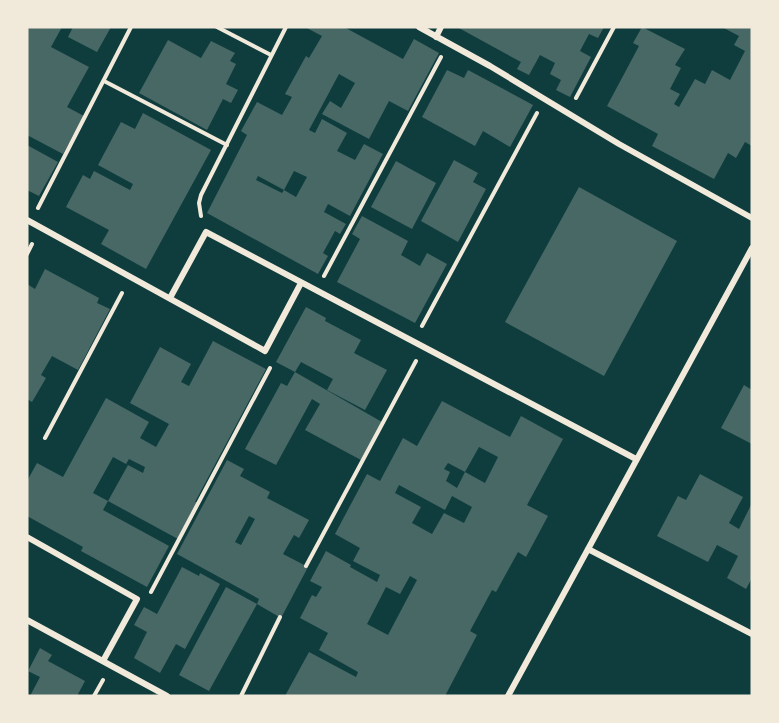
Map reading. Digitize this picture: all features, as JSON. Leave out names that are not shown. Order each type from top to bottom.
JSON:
[{"type":"street","points":[[419,27],[490,66],[679,179],[752,218]]},
{"type":"street","points":[[436,36],[441,27]]},
{"type":"street","points":[[29,221],[266,351],[302,283]]},
{"type":"street","points":[[170,298],[206,232],[636,459]]},
{"type":"street","points":[[508,696],[752,248]]},
{"type":"street","points":[[27,537],[137,598],[103,661]]},
{"type":"street","points":[[588,549],[752,634]]},
{"type":"street","points":[[27,620],[167,696]]},
{"type":"path","points":[[29,221],[131,27]]},
{"type":"path","points":[[218,27],[271,55]]},
{"type":"path","points":[[206,232],[199,203],[286,27]]},
{"type":"path","points":[[567,113],[614,27]]},
{"type":"path","points":[[316,290],[448,44]]},
{"type":"path","points":[[104,81],[227,145]]},
{"type":"path","points":[[414,342],[545,100]]},
{"type":"path","points":[[45,438],[131,276]]},
{"type":"path","points":[[306,566],[424,347]]},
{"type":"path","points":[[137,598],[150,594],[154,589],[266,378],[270,368],[266,351]]},
{"type":"path","points":[[241,696],[280,617]]},
{"type":"building","points":[[27,27],[62,27],[51,47],[89,67],[67,107],[84,116],[63,154],[27,135]]},
{"type":"building","points":[[73,27],[111,27],[97,52],[68,37]]},
{"type":"building","points":[[305,27],[344,27],[403,59],[414,39],[439,53],[408,111],[389,101],[369,139],[322,114],[330,101],[341,108],[355,83],[339,74],[309,130],[315,133],[322,119],[347,133],[337,151],[355,160],[364,144],[383,154],[350,216],[328,204],[324,212],[346,224],[340,234],[335,231],[323,253],[328,256],[318,274],[207,213],[247,135],[241,131],[257,102],[282,115],[292,97],[285,94],[306,56],[309,58],[322,36]],"holes":[[[294,171],[307,177],[296,197],[284,190]],[[258,176],[284,190],[282,193],[256,180]]]},
{"type":"building","points":[[457,27],[604,27],[598,38],[589,34],[580,51],[591,57],[570,97],[556,90],[561,80],[550,74],[555,63],[540,55],[529,75],[517,69],[521,62]]},
{"type":"building","points":[[642,27],[685,49],[675,65],[681,68],[670,89],[680,94],[674,104],[679,107],[695,79],[705,84],[712,70],[730,80],[745,51],[734,45],[739,36],[722,27],[752,27],[752,146],[745,142],[736,158],[728,153],[714,179],[652,146],[658,134],[607,106],[639,46],[633,43]]},
{"type":"building","points":[[168,40],[201,58],[211,41],[235,53],[230,61],[236,64],[226,84],[238,90],[231,103],[223,99],[207,130],[139,93]]},
{"type":"building","points":[[447,70],[464,78],[468,70],[533,105],[510,147],[483,131],[475,146],[422,117]]},
{"type":"building","points":[[143,113],[211,150],[146,269],[101,244],[109,230],[66,207],[83,175],[90,179],[94,171],[130,190],[133,184],[98,165],[121,122],[135,129]]},
{"type":"building","points":[[27,145],[58,162],[39,196],[27,190]]},
{"type":"building","points":[[454,160],[478,173],[473,182],[486,189],[458,242],[421,221]]},
{"type":"building","points":[[396,161],[436,183],[412,229],[371,207]]},
{"type":"building","points":[[579,187],[677,241],[604,376],[505,322]]},
{"type":"building","points":[[362,216],[408,241],[401,255],[420,266],[427,253],[447,264],[415,323],[337,282],[360,239],[352,234]]},
{"type":"building","points":[[45,269],[99,298],[97,303],[110,309],[78,370],[52,356],[41,375],[46,378],[32,402],[27,399],[27,284],[35,289]]},
{"type":"building","points":[[306,307],[326,318],[325,321],[361,340],[354,353],[387,370],[365,410],[327,390],[333,379],[301,362],[295,372],[276,362]]},
{"type":"building","points":[[213,341],[266,369],[195,502],[198,502],[178,539],[108,501],[103,510],[169,546],[147,587],[81,551],[83,547],[27,516],[27,481],[37,463],[63,477],[106,398],[149,422],[140,438],[156,447],[169,424],[130,403],[160,347],[191,364],[181,382],[189,386]],"holes":[[[113,457],[126,464],[129,459],[145,467],[143,473],[128,465],[108,501],[93,493]]]},
{"type":"building","points":[[295,372],[382,422],[361,460],[305,430],[320,404],[312,399],[276,465],[245,449],[281,383],[287,386]]},
{"type":"building","points":[[744,385],[752,390],[752,444],[721,428]]},
{"type":"building","points":[[442,401],[510,437],[521,416],[563,439],[527,505],[548,516],[526,557],[518,552],[496,592],[492,590],[470,631],[477,635],[445,696],[285,696],[309,652],[356,677],[358,672],[319,650],[328,633],[300,618],[312,595],[316,597],[322,587],[310,581],[326,551],[377,582],[380,575],[353,561],[360,548],[335,534],[367,474],[380,481],[403,438],[417,446]],"holes":[[[479,447],[498,457],[485,483],[465,472]],[[448,463],[465,472],[457,488],[446,481],[450,472],[444,469]],[[399,485],[445,510],[452,496],[472,507],[464,523],[444,513],[432,534],[412,523],[421,507],[395,493]],[[410,576],[417,580],[388,635],[367,624],[386,587],[400,594]]]},
{"type":"building","points":[[227,460],[244,469],[240,476],[270,492],[267,498],[309,520],[299,538],[294,535],[283,554],[308,567],[281,618],[257,604],[259,599],[177,554]],"holes":[[[249,516],[255,519],[241,545],[235,542]]]},
{"type":"building","points":[[700,474],[743,497],[729,523],[739,529],[752,503],[752,578],[746,589],[727,578],[738,556],[717,545],[708,562],[657,536],[678,496],[686,500]]},
{"type":"building","points":[[182,567],[199,576],[200,573],[220,584],[185,649],[176,644],[160,673],[134,658],[147,632],[134,625],[144,607],[157,614]]},
{"type":"building","points":[[226,587],[257,604],[209,691],[179,675]]},
{"type":"building","points":[[40,648],[52,655],[48,661],[85,681],[77,696],[30,696],[40,677],[28,671]]}]
